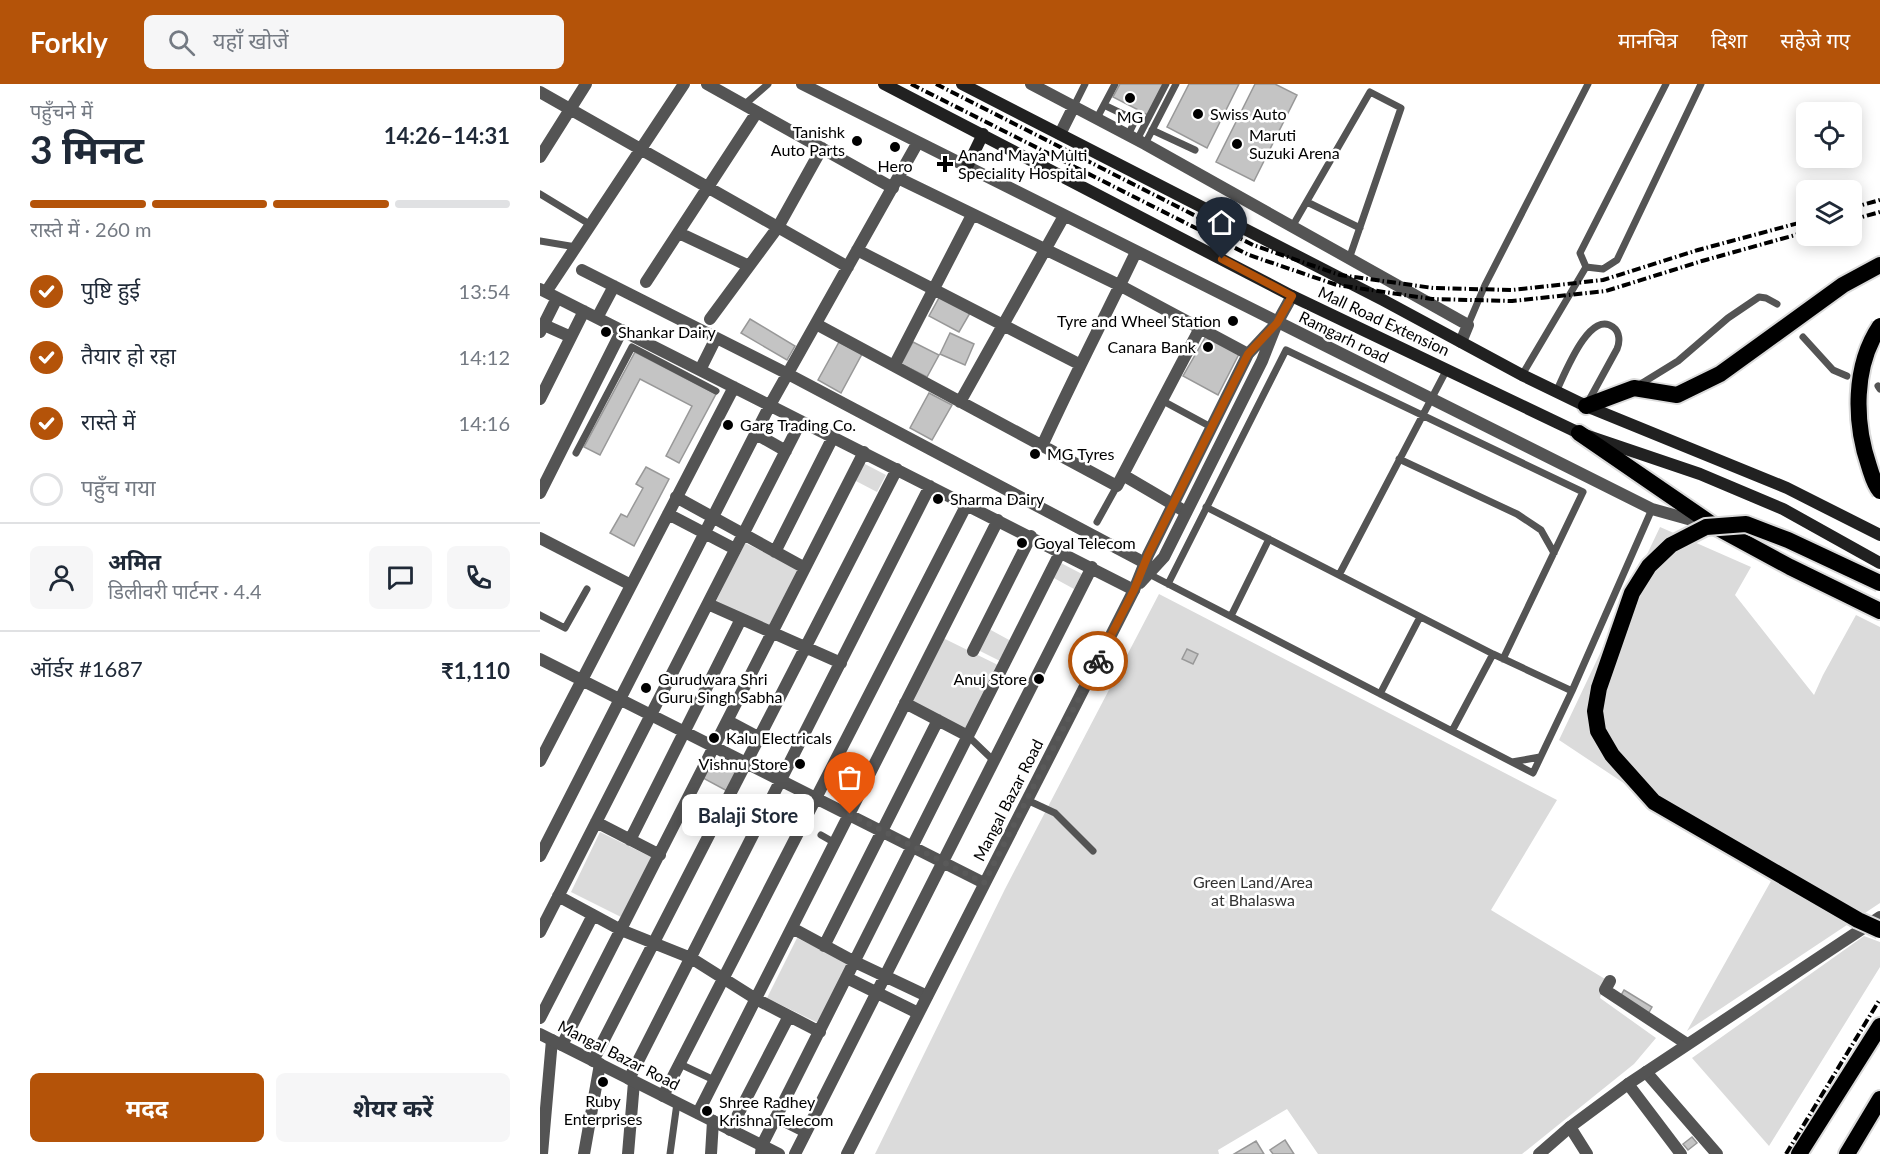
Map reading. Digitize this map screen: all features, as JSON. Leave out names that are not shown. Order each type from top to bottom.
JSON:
[{"type":"highway","points":[[1586,406],[1634,388],[1677,395],[1720,374],[1843,285],[1880,265]]},
{"type":"highway","points":[[1880,326],[1873,337],[1863,364],[1858,418],[1865,455],[1880,491]]},
{"type":"highway","points":[[1579,433],[1716,527],[1790,567],[1878,610]]},
{"type":"highway","points":[[1880,583],[1788,540],[1746,524],[1706,527],[1671,545],[1649,566],[1632,593],[1599,688],[1595,711],[1598,731],[1612,755],[1654,802],[1858,920],[1880,930]]},
{"type":"highway","points":[[1799,1154],[1880,1026]]},
{"type":"highway","points":[[1847,1154],[1880,1099]]},
{"type":"main road","name":"Mall Road Extension","points":[[884,84],[1292,296],[1579,433],[1700,474],[1783,509],[1880,563]]},
{"type":"main road","name":"Mall Road Extension","points":[[962,84],[1556,392],[1787,488],[1880,536]]},
{"type":"main road","points":[[967,167],[983,134]]},
{"type":"street","points":[[540,157],[586,84]]},
{"type":"street","points":[[571,338],[542,328],[548,293],[684,84]]},
{"type":"street","points":[[707,84],[822,148],[972,215],[1121,286],[1248,354]]},
{"type":"street","name":"Ramgarh road","points":[[802,84],[1652,509],[1716,527]]},
{"type":"street","points":[[1031,84],[1137,140],[1468,325],[1461,342]]},
{"type":"street","points":[[540,92],[848,267]]},
{"type":"street","points":[[1060,134],[1074,106]]},
{"type":"street","points":[[646,282],[757,112]]},
{"type":"street","points":[[540,856],[770,405],[918,142]]},
{"type":"street","points":[[710,319],[778,227],[822,148]]},
{"type":"street","points":[[894,366],[972,215]]},
{"type":"street","points":[[960,402],[1064,216]]},
{"type":"street","points":[[679,233],[749,266]]},
{"type":"street","points":[[857,250],[1079,364]]},
{"type":"street","points":[[1042,446],[1079,364],[1121,286],[1136,252]]},
{"type":"street","points":[[582,270],[788,374],[1146,569]]},
{"type":"street","points":[[597,318],[614,286]]},
{"type":"street","points":[[548,293],[622,330],[691,370],[734,387],[1134,590]]},
{"type":"street","points":[[1146,569],[1164,557],[1292,296]]},
{"type":"street","points":[[540,399],[584,311]]},
{"type":"street","points":[[1146,569],[1173,504],[1248,354],[1277,323]]},
{"type":"street","points":[[816,324],[1042,446],[1173,504],[1186,512]]},
{"type":"street","points":[[1120,480],[1200,328]]},
{"type":"street","points":[[540,493],[622,330]]},
{"type":"street","points":[[691,370],[716,338]]},
{"type":"street","points":[[540,760],[734,387]]},
{"type":"street","points":[[540,932],[801,421]]},
{"type":"street","points":[[756,434],[786,451]]},
{"type":"street","points":[[775,552],[833,437]]},
{"type":"street","points":[[542,1154],[557,1043],[621,930],[660,855],[864,452]]},
{"type":"street","points":[[584,1154],[596,1063],[654,943],[897,469]]},
{"type":"street","points":[[628,1154],[632,1080],[691,958],[930,486]]},
{"type":"street","points":[[676,497],[806,568]]},
{"type":"street","points":[[663,1096],[967,504]]},
{"type":"street","points":[[668,514],[735,549]]},
{"type":"street","points":[[698,1113],[998,520]]},
{"type":"street","points":[[973,651],[1031,536]]},
{"type":"street","points":[[540,538],[631,585]]},
{"type":"street","points":[[761,1150],[1061,551]]},
{"type":"street","points":[[795,1154],[1092,567]]},
{"type":"street","name":"Mangal Bazar Road","points":[[847,1154],[1146,569]]},
{"type":"street","points":[[708,604],[841,663]]},
{"type":"street","points":[[630,840],[741,619]]},
{"type":"street","points":[[540,659],[984,883]]},
{"type":"street","points":[[905,703],[968,736]]},
{"type":"street","points":[[824,946],[938,720]]},
{"type":"street","points":[[728,721],[760,738]]},
{"type":"street","points":[[596,822],[660,855]]},
{"type":"street","points":[[558,897],[621,930],[691,958],[756,999],[820,1032]]},
{"type":"street","points":[[540,1018],[593,915]]},
{"type":"street","points":[[1539,1154],[1570,1127],[1646,1071],[1880,917]]},
{"type":"street","points":[[792,928],[855,962],[927,996]]},
{"type":"street","points":[[847,978],[918,1013]]},
{"type":"street","points":[[1610,981],[1605,990],[1687,1044]]},
{"type":"street","points":[[730,1130],[789,1016]]},
{"type":"street","name":"Mangal Bazar Road","points":[[540,1034],[698,1113],[761,1150],[779,1154]]},
{"type":"street","points":[[1646,1071],[1717,1154]]},
{"type":"street","points":[[1628,1084],[1681,1154]]},
{"type":"street","points":[[776,1117],[806,1132]]},
{"type":"street","points":[[711,1154],[713,1121]]},
{"type":"street","points":[[1570,1127],[1587,1154]]},
{"type":"lane","points":[[744,105],[768,84]]},
{"type":"lane","points":[[1074,106],[1085,84]]},
{"type":"lane","points":[[1097,118],[1115,84]]},
{"type":"lane","points":[[1137,140],[1166,84]]},
{"type":"lane","points":[[1137,140],[1152,130],[1176,84]]},
{"type":"lane","points":[[1468,325],[1485,285],[1588,84]]},
{"type":"lane","points":[[1586,267],[1580,253],[1666,84]]},
{"type":"lane","points":[[1586,267],[1603,269],[1617,260],[1701,84]]},
{"type":"lane","points":[[1292,227],[1370,92],[1401,108],[1349,259]]},
{"type":"lane","points":[[1104,105],[1133,119],[1137,140]]},
{"type":"lane","points":[[1152,130],[1195,150]]},
{"type":"lane","points":[[540,194],[591,225]]},
{"type":"lane","points":[[1307,202],[1360,228]]},
{"type":"lane","points":[[540,241],[576,247]]},
{"type":"lane","points":[[1522,375],[1586,267]]},
{"type":"lane","points":[[1634,388],[1678,361],[1728,318],[1759,297],[1777,304]]},
{"type":"lane","points":[[1556,392],[1584,338],[1599,325],[1607,324],[1613,327],[1620,341],[1586,406]]},
{"type":"lane","points":[[1803,337],[1833,370],[1847,376]]},
{"type":"lane","points":[[576,453],[632,347],[691,370],[716,391]]},
{"type":"lane","points":[[1168,584],[1286,350],[1583,492],[1503,659]]},
{"type":"lane","points":[[611,352],[626,359]]},
{"type":"lane","points":[[1339,575],[1447,369]]},
{"type":"lane","points":[[1163,401],[1211,428]]},
{"type":"lane","points":[[1399,459],[1517,514],[1541,530],[1554,553]]},
{"type":"lane","points":[[1097,522],[1120,480]]},
{"type":"lane","points":[[1206,507],[1493,654],[1572,691]]},
{"type":"lane","points":[[1146,569],[1168,584],[1533,773],[1572,691],[1652,509]]},
{"type":"lane","points":[[1231,616],[1269,539]]},
{"type":"lane","points":[[540,615],[565,628],[587,589]]},
{"type":"lane","points":[[1380,694],[1420,616]]},
{"type":"lane","points":[[1452,731],[1493,654]]},
{"type":"lane","points":[[968,736],[994,761]]},
{"type":"lane","points":[[1512,762],[1540,757]]},
{"type":"lane","points":[[1027,800],[1055,813],[1094,851]]},
{"type":"lane","points":[[821,835],[835,843]]},
{"type":"lane","points":[[680,1064],[714,1080]]},
{"type":"lane","points":[[670,1154],[677,1103]]},
{"type":"green space","points":[[863,463],[886,475],[877,492],[854,480]]},
{"type":"green space","points":[[1660,527],[1751,567],[1735,595],[1814,695],[1856,615],[1880,627],[1880,903],[1687,1031],[1771,881],[1559,740]]},
{"type":"green space","points":[[745,543],[798,568],[768,628],[715,603]]},
{"type":"green space","points":[[1059,562],[1082,574],[1074,589],[1052,577]]},
{"type":"green space","name":"Green Land/Area at Bhalaswa","points":[[1159,594],[1557,800],[1491,910],[1605,979],[1600,998],[1656,1038],[1634,1064],[1522,1154],[1318,1154],[1287,1109],[1218,1150],[1219,1154],[875,1154],[1005,889]]},
{"type":"green space","points":[[989,629],[1011,641],[1000,661],[978,650]]},
{"type":"green space","points":[[943,638],[1000,666],[966,730],[911,702]]},
{"type":"green space","points":[[600,832],[653,858],[623,918],[571,892]]},
{"type":"green space","points":[[1864,936],[1880,942],[1880,967],[1769,1146],[1692,1058]]},
{"type":"green space","points":[[797,938],[850,964],[820,1024],[767,998]]},
{"type":"building","points":[[1120,84],[1164,84],[1148,115],[1113,97]]},
{"type":"building","points":[[1189,84],[1239,84],[1207,148],[1167,127]]},
{"type":"building","points":[[1255,84],[1275,84],[1297,95],[1254,181],[1216,162]]},
{"type":"building","points":[[940,296],[970,313],[959,332],[929,316]]},
{"type":"building","points":[[750,319],[795,346],[787,360],[741,333]]},
{"type":"building","points":[[950,333],[974,344],[965,365],[940,354]]},
{"type":"building","points":[[1206,336],[1239,354],[1218,395],[1183,376]]},
{"type":"building","points":[[839,342],[862,354],[841,393],[818,380]]},
{"type":"building","points":[[913,342],[939,355],[927,377],[901,364]]},
{"type":"building","points":[[635,352],[716,394],[679,463],[666,456],[692,406],[640,379],[600,455],[584,447]]},
{"type":"building","points":[[929,393],[952,405],[932,440],[910,428]]},
{"type":"building","points":[[646,467],[669,479],[634,546],[610,533],[621,514],[627,517],[643,488],[636,484]]},
{"type":"building","points":[[1187,649],[1198,654],[1193,664],[1182,659]]},
{"type":"building","points":[[713,759],[739,772],[729,792],[703,778]]},
{"type":"building","points":[[1624,990],[1652,1007],[1648,1014],[1620,997]]},
{"type":"building","points":[[1692,1137],[1697,1143],[1688,1150],[1683,1144]]},
{"type":"building","points":[[1285,1140],[1294,1154],[1273,1154],[1270,1150]]},
{"type":"building","points":[[1256,1141],[1264,1154],[1234,1154]]},
{"type":"railway","points":[[911,84],[1249,255],[1337,285],[1432,299],[1512,301],[1606,291],[1796,235]]},
{"type":"railway","points":[[936,84],[1253,245],[1340,275],[1433,288],[1512,290],[1603,280],[1698,250],[1796,224]]},
{"type":"railway","points":[[1862,205],[1880,200]]},
{"type":"railway","points":[[1862,217],[1880,212]]},
{"type":"railway","points":[[1786,1154],[1880,999]]},
{"type":"way so far","points":[[850,814],[984,883],[1098,661]]},
{"type":"place","name":"MG","points":[[1130,98]]},
{"type":"place","name":"Swiss Auto","points":[[1198,114]]},
{"type":"place","name":"Tanishk Auto Parts","points":[[857,141]]},
{"type":"place","name":"Maruti Suzuki Arena","points":[[1237,144]]},
{"type":"place","name":"Hero","points":[[895,147]]},
{"type":"place","name":"Anand Maya Multi Speciality Hospital","points":[[945,164]]},
{"type":"place","name":"Tyre and Wheel Station","points":[[1233,321]]},
{"type":"place","name":"Shankar Dairy","points":[[606,332]]},
{"type":"place","name":"Canara Bank","points":[[1208,347]]},
{"type":"place","name":"Garg Trading Co.","points":[[728,425]]},
{"type":"place","name":"MG Tyres","points":[[1035,454]]},
{"type":"place","name":"Sharma Dairy","points":[[938,499]]},
{"type":"place","name":"Goyal Telecom","points":[[1022,543]]},
{"type":"place","name":"Anuj Store","points":[[1039,679]]},
{"type":"place","name":"Gurudwara Shri Guru Singh Sabha","points":[[646,688]]},
{"type":"place","name":"Kalu Electricals","points":[[714,738]]},
{"type":"place","name":"Vishnu Store","points":[[800,764]]},
{"type":"place","name":"Balaji Store","points":[[850,814]]},
{"type":"place","name":"Ruby Enterprises","points":[[603,1082]]},
{"type":"place","name":"Shree Radhey Krishna Telecom","points":[[707,1111]]},
{"type":"route","points":[[1098,661],[1248,354],[1277,323],[1292,296],[1222,259]]}]
